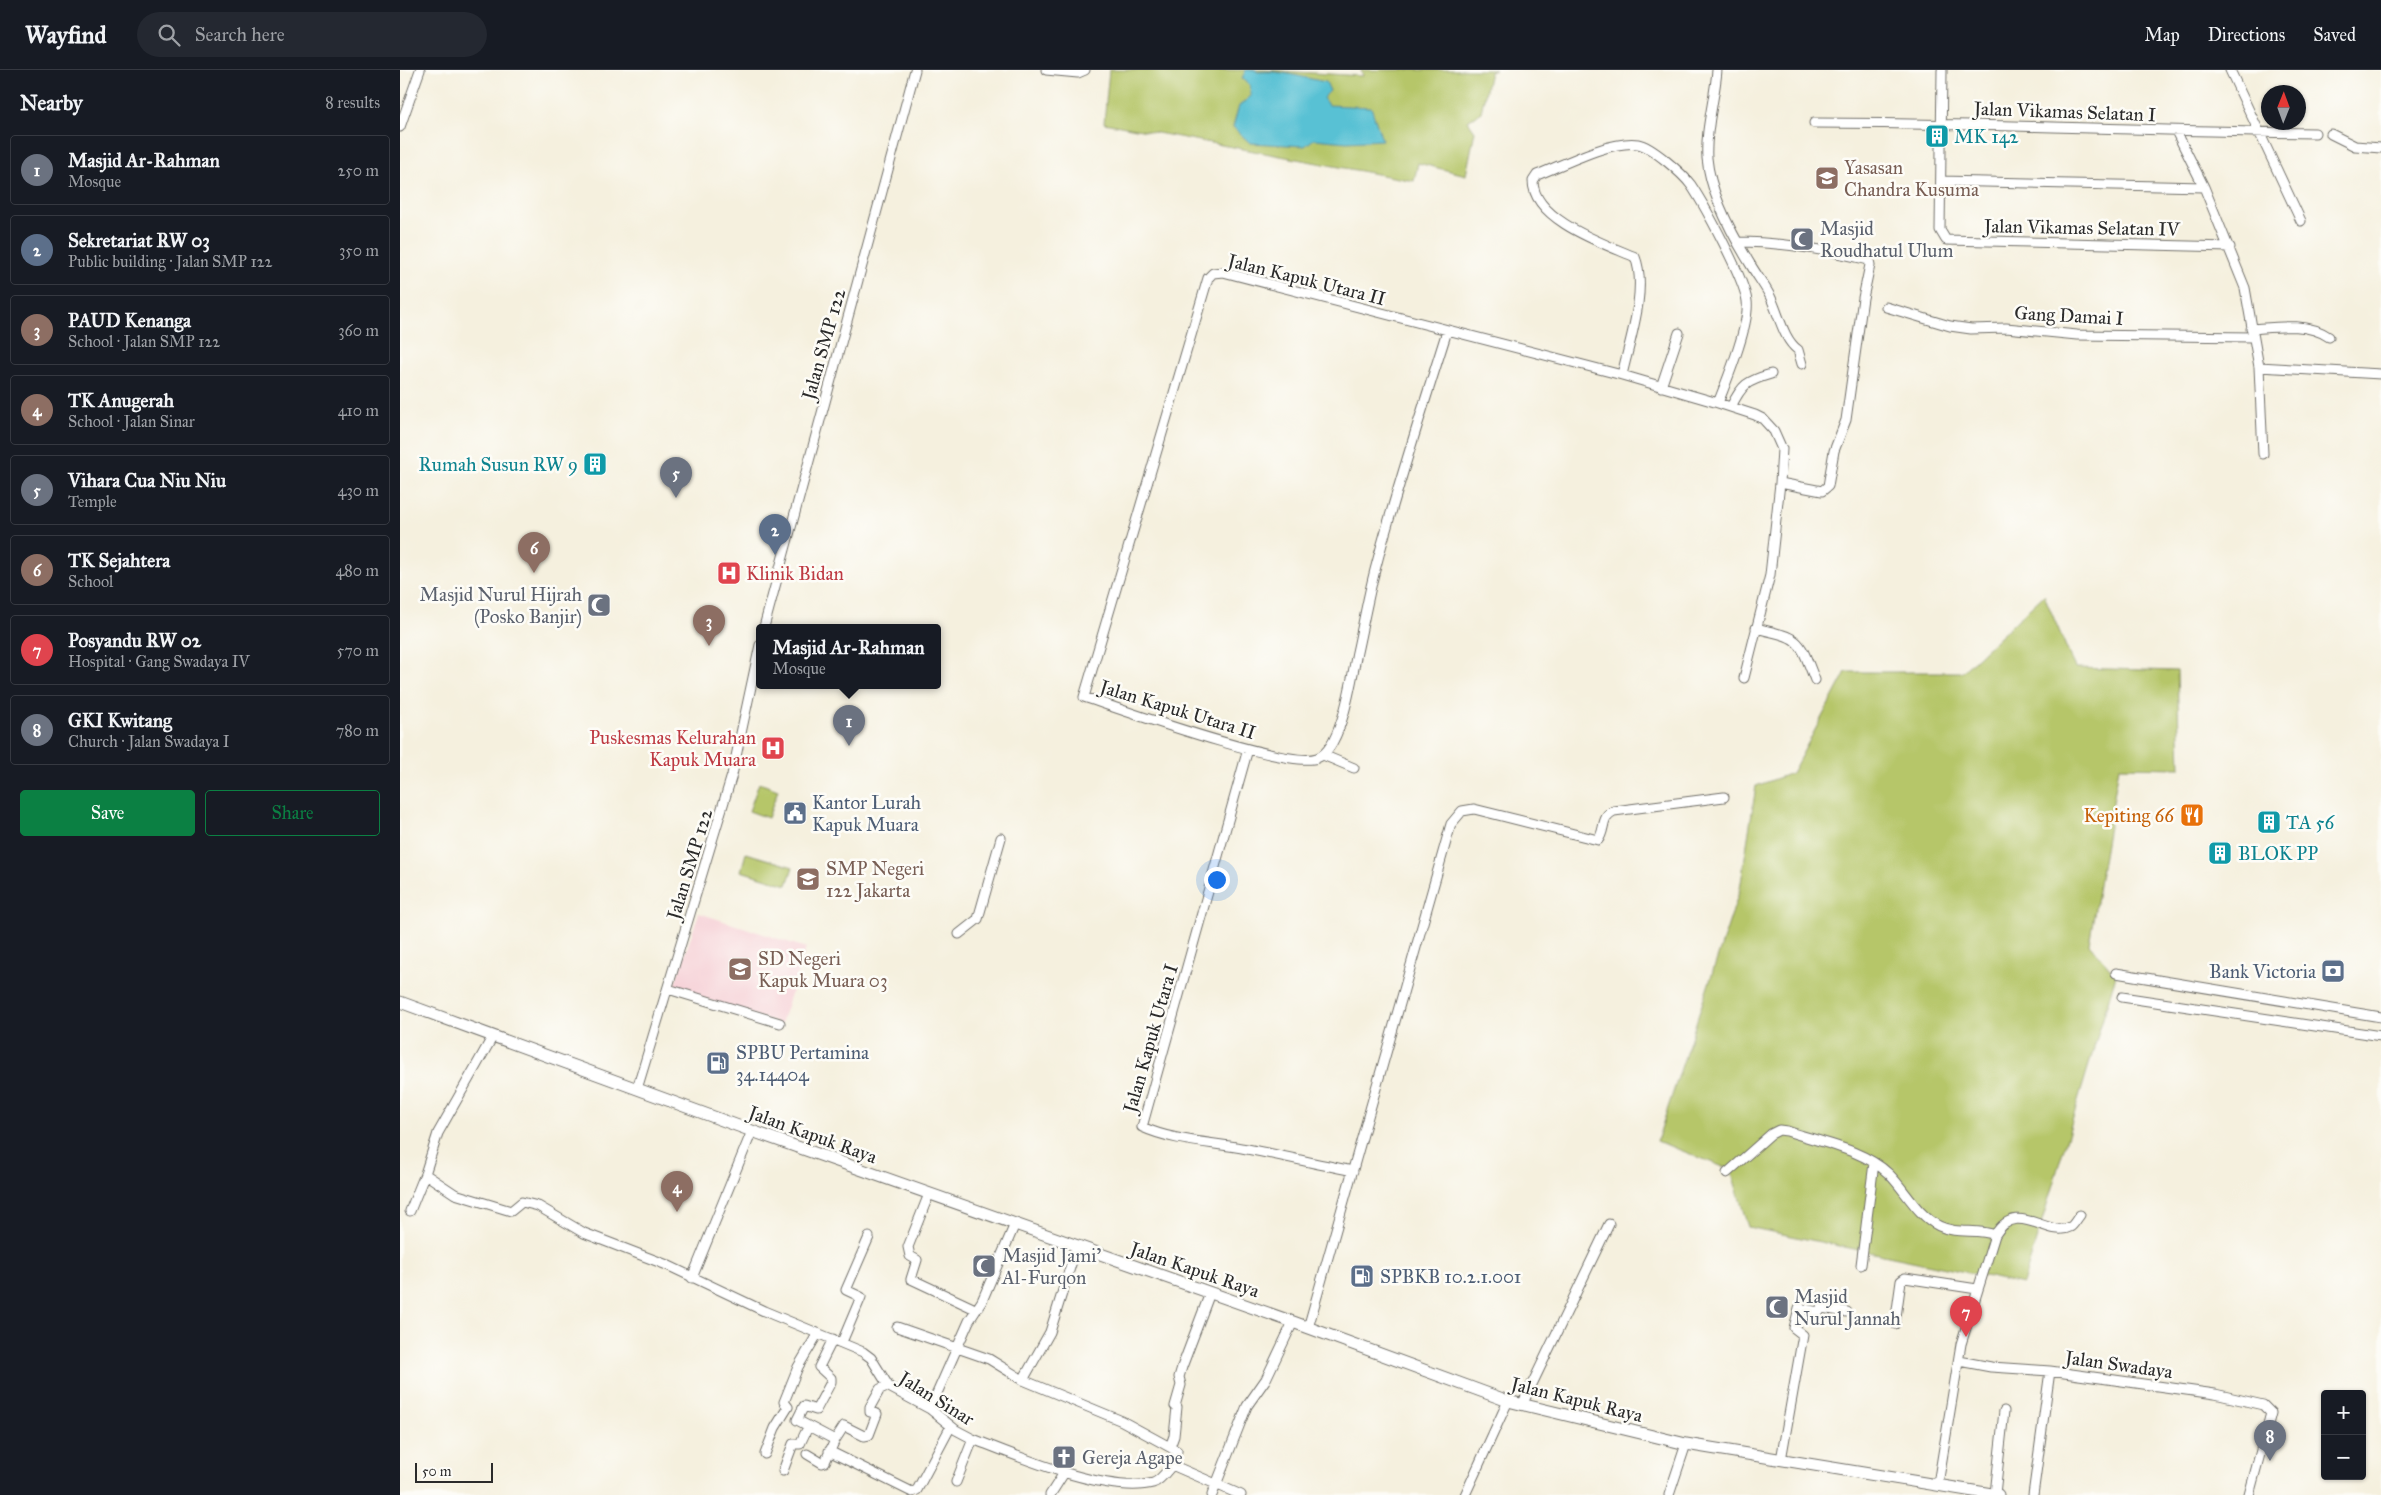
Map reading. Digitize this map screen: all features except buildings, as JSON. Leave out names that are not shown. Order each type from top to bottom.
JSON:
[{"type":"main road","name":"Jalan Kapuk Raya","points":[[400,1002],[752,1131],[1293,1322],[1508,1401],[1686,1444],[1997,1495]]},
{"type":"street","points":[[400,128],[420,70]]},
{"type":"street","name":"Jalan SMP 122","points":[[765,624],[915,70]]},
{"type":"street","points":[[1046,70],[1078,73],[1085,70]]},
{"type":"street","points":[[1717,70],[1707,158],[1721,209],[1751,266],[1770,295],[1790,344],[1798,350],[1802,364]]},
{"type":"street","points":[[1942,70],[1941,181],[2204,187]]},
{"type":"street","points":[[2230,70],[2302,221]]},
{"type":"street","name":"Jalan Vikamas Selatan I","points":[[1814,123],[1942,123],[2176,131],[2315,133]]},
{"type":"street","points":[[2176,131],[2204,187],[2246,288],[2259,367],[2263,454]]},
{"type":"street","points":[[2330,134],[2356,146],[2381,148]]},
{"type":"street","points":[[1622,375],[1638,300],[1638,266],[1635,257],[1553,217],[1542,205],[1533,181],[1537,175],[1606,148],[1637,144],[1647,147],[1690,184],[1738,273],[1744,291],[1747,308],[1741,336],[1735,359],[1718,403]]},
{"type":"street","name":"Jalan Vikamas Selatan IV","points":[[1941,181],[1940,230],[1943,238],[1950,240],[2230,247]]},
{"type":"street","points":[[1739,242],[1781,243],[1828,251],[1869,260],[1870,265],[1863,298],[1846,420],[1834,451],[1828,486],[1822,491],[1780,483]]},
{"type":"street","name":"Jalan Kapuk Utara II","points":[[1323,755],[1311,760],[1295,759],[1248,749],[1084,697],[1208,278],[1213,273],[1223,272],[1447,332],[1622,375],[1755,415],[1774,431],[1782,449],[1770,574],[1744,678]]},
{"type":"street","name":"Gang Damai I","points":[[1886,307],[1950,326],[1971,329],[2006,328],[2077,335],[2252,333],[2301,327],[2320,332],[2329,338]]},
{"type":"street","points":[[1354,768],[1323,755],[1334,742],[1345,706],[1374,571],[1447,332]]},
{"type":"street","points":[[1661,387],[1679,333]]},
{"type":"street","points":[[2259,367],[2381,374]]},
{"type":"street","points":[[1731,407],[1743,385],[1753,379],[1771,374]]},
{"type":"street","points":[[1756,628],[1790,636],[1796,640],[1801,645],[1815,680]]},
{"type":"street","name":"Jalan SMP 122","points":[[637,1089],[732,775],[756,664]]},
{"type":"street","name":"Jalan Kapuk Utara I","points":[[1248,749],[1142,1127],[1172,1137],[1246,1149],[1353,1172]]},
{"type":"street","points":[[1308,1328],[1451,824],[1458,814],[1462,811],[1474,810],[1598,840],[1608,813],[1724,796]]},
{"type":"street","points":[[959,934],[978,919],[1001,838]]},
{"type":"street","points":[[2116,972],[2381,1017]]},
{"type":"street","points":[[668,989],[780,1023]]},
{"type":"street","points":[[2122,997],[2381,1036]]},
{"type":"street","points":[[410,1212],[438,1133],[493,1036]]},
{"type":"street","points":[[1727,1173],[1778,1130],[1839,1148],[1874,1163],[1888,1174],[1916,1208],[1938,1226],[1956,1232],[1986,1231],[1996,1235]]},
{"type":"street","points":[[692,1278],[752,1131]]},
{"type":"street","points":[[1862,1265],[1874,1163]]},
{"type":"street","name":"Jalan Sinar","points":[[425,1174],[455,1194],[511,1211],[522,1202],[538,1206],[584,1234],[668,1265],[692,1278],[837,1341],[871,1358],[887,1386],[930,1409],[951,1426],[973,1439],[1083,1481],[1104,1485],[1135,1486],[1154,1483],[1172,1465]]},
{"type":"street","points":[[929,1194],[908,1247],[910,1256],[917,1260],[911,1279],[974,1308],[974,1311]]},
{"type":"street","points":[[1938,1484],[1961,1344],[1977,1289],[2000,1227],[2010,1220],[2029,1220],[2062,1229],[2070,1227],[2080,1215]]},
{"type":"street","points":[[930,1409],[974,1311],[982,1302],[1015,1224]]},
{"type":"street","points":[[1522,1405],[1610,1224]]},
{"type":"street","points":[[834,1440],[797,1420],[804,1406],[816,1410],[831,1382],[831,1378],[822,1372],[819,1367],[837,1341],[861,1297],[846,1290],[869,1237]]},
{"type":"street","points":[[1022,1380],[1050,1332],[1077,1246]]},
{"type":"street","points":[[1895,1324],[1901,1281],[1905,1278],[1977,1289]]},
{"type":"street","points":[[1170,1447],[1174,1436],[1178,1407],[1175,1406],[1181,1385],[1179,1377],[1210,1293]]},
{"type":"street","points":[[1781,1460],[1803,1335],[1794,1328],[1799,1308],[1819,1312],[1821,1308],[1847,1312]]},
{"type":"street","points":[[1212,1495],[1247,1406],[1266,1379],[1293,1322]]},
{"type":"street","points":[[897,1327],[989,1359],[1022,1380],[1122,1421],[1177,1452],[1172,1465],[1241,1495]]},
{"type":"street","points":[[765,1454],[775,1428],[788,1406],[784,1402],[798,1369],[818,1333]]},
{"type":"street","name":"Jalan Swadaya","points":[[1959,1361],[1991,1368],[2050,1371],[2215,1394],[2264,1405],[2271,1413],[2249,1495]]},
{"type":"street","points":[[2033,1495],[2050,1371]]},
{"type":"street","points":[[807,1454],[824,1463],[834,1440],[844,1426],[864,1436],[868,1436],[877,1414],[870,1412],[870,1407],[880,1389],[887,1386]]},
{"type":"street","points":[[1464,1495],[1508,1401]]},
{"type":"street","points":[[1997,1495],[2004,1411]]},
{"type":"street","points":[[783,1471],[793,1444],[800,1444],[808,1426]]},
{"type":"street","points":[[829,1451],[912,1492],[917,1490],[951,1426]]},
{"type":"street","points":[[956,1482],[973,1439]]},
{"type":"street","points":[[1669,1495],[1686,1444]]},
{"type":"street","points":[[1050,1495],[1064,1473]]},
{"type":"shaded area","name":"SD Negeri Kapuk Muara 03","points":[[699,913],[806,948],[781,1024],[673,989]]},
{"type":"green space","points":[[1109,70],[1264,70],[1363,76],[1361,70],[1495,70],[1490,72],[1481,112],[1468,121],[1475,131],[1466,175],[1418,163],[1414,181],[1104,123]]},
{"type":"green space","points":[[2044,595],[2075,668],[2177,671],[2180,768],[2119,767],[2089,944],[2116,975],[2023,1284],[1748,1227],[1731,1170],[1657,1141],[1740,889],[1756,786],[1792,773],[1846,672],[1962,672]]},
{"type":"green space","points":[[759,783],[778,790],[768,818],[749,811]]},
{"type":"green space","points":[[746,853],[793,867],[787,885],[741,871]]},
{"type":"water","points":[[1246,70],[1284,73],[1326,82],[1330,91],[1323,98],[1328,105],[1371,107],[1382,140],[1347,142],[1314,139],[1305,146],[1250,143],[1233,127],[1239,106],[1251,96],[1250,85],[1242,78]]},
{"type":"place","name":"MK 142","points":[[1937,136]]},
{"type":"place","name":"Yasasan Chandra Kusuma","points":[[1827,178]]},
{"type":"place","name":"Masjid Roudhatul Ulum","points":[[1802,239]]},
{"type":"place","name":"Rumah Susun RW 9","points":[[595,464]]},
{"type":"place","name":"Vihara Cua Niu Niu","points":[[676,498]]},
{"type":"place","name":"Sekretariat RW 03","points":[[775,555]]},
{"type":"place","name":"TK Sejahtera","points":[[534,573]]},
{"type":"place","name":"Klinik Bidan","points":[[729,573]]},
{"type":"place","name":"Masjid Nurul Hijrah (Posko Banjir)","points":[[599,605]]},
{"type":"place","name":"PAUD Kenanga","points":[[709,646]]},
{"type":"place","name":"Masjid Ar-Rahman","points":[[849,746]]},
{"type":"place","name":"Puskesmas Kelurahan Kapuk Muara","points":[[773,748]]},
{"type":"place","name":"Kantor Lurah Kapuk Muara","points":[[795,813]]},
{"type":"place","name":"Kepiting 66","points":[[2192,815]]},
{"type":"place","name":"TA 56","points":[[2269,822]]},
{"type":"place","name":"BLOK PP","points":[[2220,853]]},
{"type":"place","name":"SMP Negeri 122 Jakarta","points":[[808,879]]},
{"type":"place","name":"SD Negeri Kapuk Muara 03","points":[[740,969]]},
{"type":"place","name":"Bank Victoria","points":[[2333,971]]},
{"type":"place","name":"SPBU Pertamina 34.14404","points":[[718,1063]]},
{"type":"place","name":"TK Anugerah","points":[[677,1212]]},
{"type":"place","name":"Masjid Jami' Al-Furqon","points":[[984,1266]]},
{"type":"place","name":"SPBKB 10.2.1.001","points":[[1362,1276]]},
{"type":"place","name":"Masjid Nurul Jannah","points":[[1777,1307]]},
{"type":"place","name":"Posyandu RW 02","points":[[1966,1337]]},
{"type":"place","name":"Gereja Agape","points":[[1064,1457]]},
{"type":"place","name":"GKI Kwitang","points":[[2270,1461]]}]
